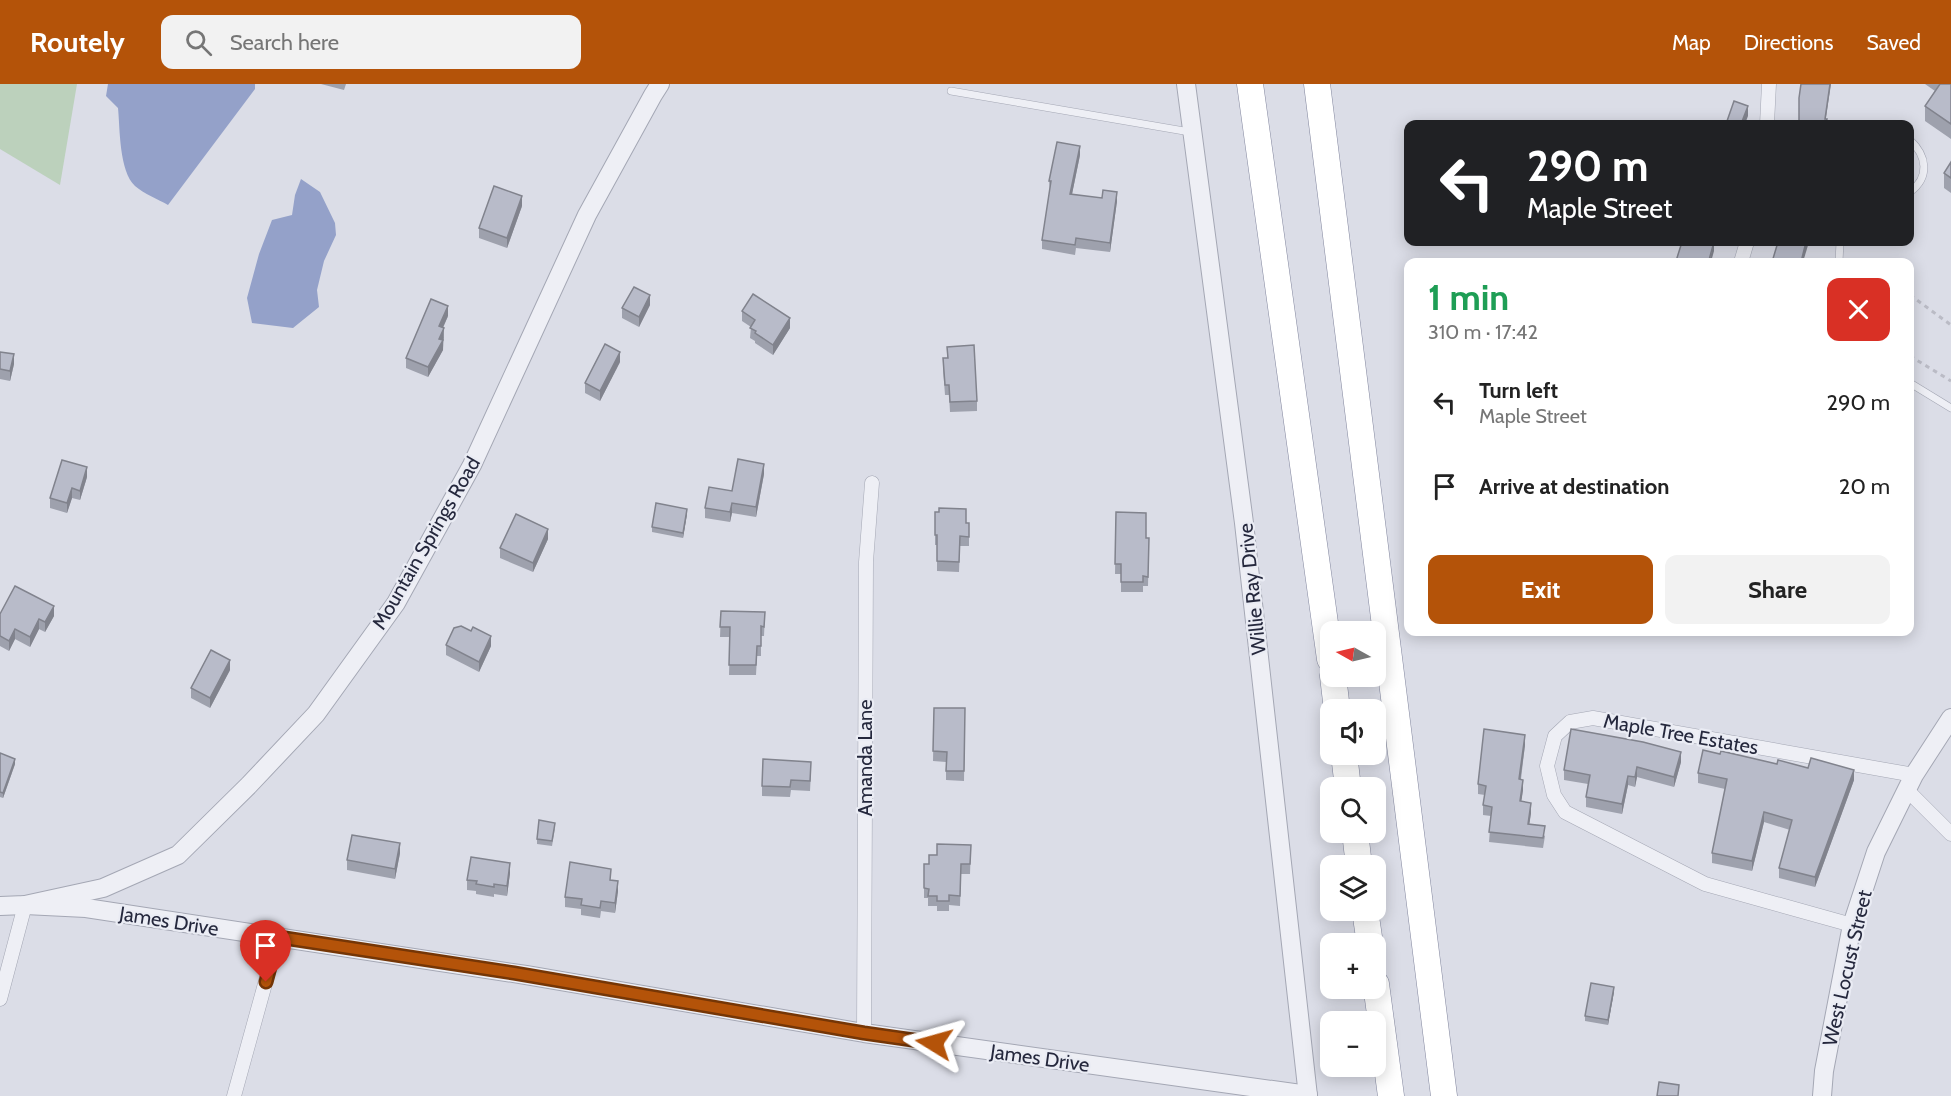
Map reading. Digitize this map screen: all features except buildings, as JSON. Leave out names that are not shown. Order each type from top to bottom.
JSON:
[{"type":"highway","points":[[1250,84],[1325,621]]},
{"type":"highway","points":[[1317,84],[1444,1096]]},
{"type":"highway","points":[[1378,999],[1391,1096]]},
{"type":"street","name":"Mountain Springs Road","points":[[0,906],[25,905],[103,888],[178,855],[316,714],[396,603],[472,465],[587,215],[660,84]]},
{"type":"street","name":"Willie Ray Drive","points":[[1186,84],[1244,523],[1308,1095]]},
{"type":"street","points":[[1767,120],[1769,84]]},
{"type":"street","name":"Amanda Lane","points":[[864,1033],[866,562],[872,483]]},
{"type":"street","name":"Maple Tree Estates","points":[[1852,925],[1705,884],[1565,812],[1554,795],[1547,766],[1555,736],[1570,722],[1593,718],[1911,783]]},
{"type":"street","name":"West Locust Street","points":[[1822,1096],[1824,1071],[1852,925],[1876,852],[1911,783],[1951,718]]},
{"type":"street","points":[[1911,783],[1951,834]]},
{"type":"street","name":"James Drive","points":[[25,905],[86,908],[526,975],[864,1033],[1308,1095]]},
{"type":"street","points":[[0,999],[25,905]]},
{"type":"street","points":[[234,1096],[278,937]]},
{"type":"lane","points":[[951,92],[1193,133]]},
{"type":"lane","points":[[1914,144],[1923,158],[1924,168],[1923,176],[1914,189]]},
{"type":"lane","points":[[1914,385],[1951,408]]},
{"type":"path","points":[[1914,297],[1951,325]]},
{"type":"path","points":[[1914,358],[1951,381]]},
{"type":"green space","points":[[0,84],[77,84],[60,185],[0,149]]},
{"type":"water","points":[[108,84],[255,84],[255,89],[168,205],[139,189],[130,179],[121,149],[118,108],[106,96]]},
{"type":"water","points":[[301,179],[320,192],[335,223],[336,235],[324,261],[317,290],[319,307],[293,328],[252,323],[247,298],[259,254],[272,220],[292,215],[295,195]]},
{"type":"route","points":[[266,982],[278,937],[514,973],[934,1043]]}]
